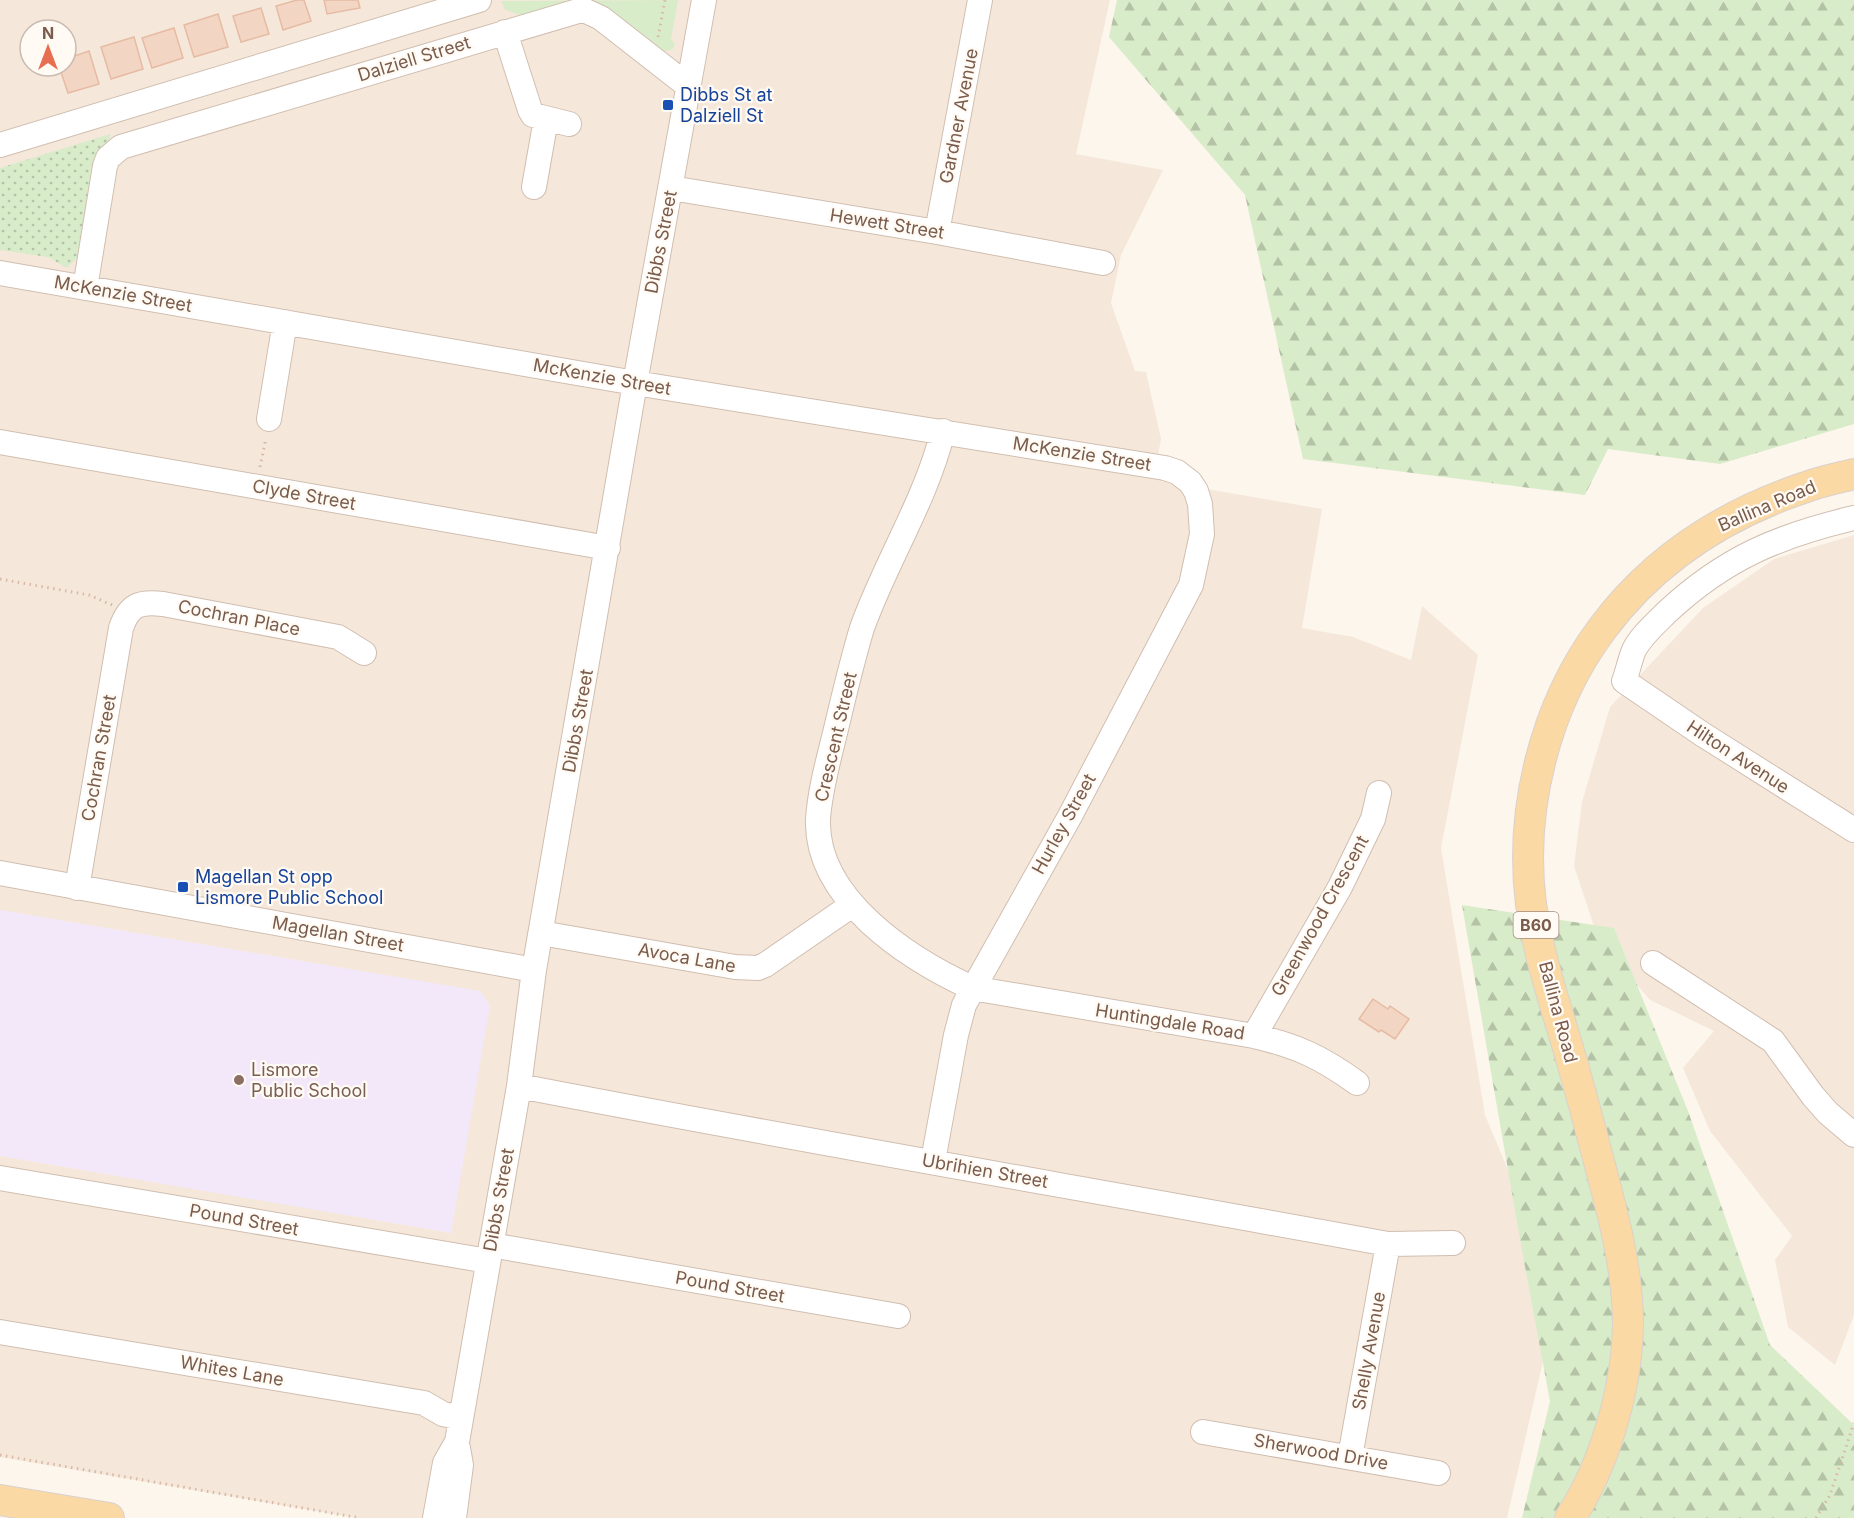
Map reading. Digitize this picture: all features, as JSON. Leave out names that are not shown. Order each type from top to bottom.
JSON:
[{"type":"main road","name":"Ballina Road","points":[[1569,1518],[1591,1478],[1613,1419],[1625,1360],[1627,1303],[1619,1243],[1611,1206],[1552,997],[1532,904],[1529,876],[1530,832],[1535,787],[1542,757],[1552,723],[1576,668],[1609,619],[1636,588],[1684,548],[1743,512],[1807,486],[1854,474]]},
{"type":"main road","points":[[0,1500],[109,1518]]},
{"type":"street","name":"Dalziell Street","points":[[0,145],[479,0]]},
{"type":"street","name":"Dibbs Street","points":[[454,1518],[461,1466],[457,1442],[519,1086],[534,970],[608,548],[634,383],[704,0]]},
{"type":"street","name":"Gardner Avenue","points":[[937,232],[980,0]]},
{"type":"street","name":"Dalziell Street","points":[[121,147],[569,13],[586,11],[601,18],[688,86]]},
{"type":"street","points":[[505,32],[530,110],[533,115],[557,122],[534,187]]},
{"type":"street","points":[[85,288],[105,166],[108,158],[121,147],[112,111]]},
{"type":"street","name":"Hewett Street","points":[[671,188],[1103,262]]},
{"type":"street","name":"McKenzie Street","points":[[0,273],[634,383],[1165,468],[1185,477],[1196,491]]},
{"type":"street","points":[[269,419],[285,322]]},
{"type":"street","name":"Crescent Street","points":[[943,431],[933,468],[862,628],[821,799],[818,821],[824,851],[832,872],[852,905],[888,937],[920,960],[972,988]]},
{"type":"street","name":"Clyde Street","points":[[0,442],[608,548]]},
{"type":"street","name":"Hurley Street","points":[[933,1161],[956,1035],[964,1005],[1070,816],[1191,585],[1202,534],[1200,504],[1196,491]]},
{"type":"street","name":"Hilton Avenue","points":[[1852,826],[1712,740],[1624,681],[1635,649],[1658,621],[1716,572],[1780,539],[1854,518]]},
{"type":"street","name":"Cochran Place","points":[[125,619],[133,607],[144,604],[163,604],[338,637],[364,653]]},
{"type":"street","name":"Cochran Street","points":[[77,888],[125,619]]},
{"type":"street","name":"Greenwood Crescent","points":[[1254,1036],[1340,887],[1373,819],[1379,793]]},
{"type":"street","name":"Magellan Street","points":[[0,873],[534,970]]},
{"type":"street","name":"Avoca Lane","points":[[541,933],[735,967],[758,968],[852,905]]},
{"type":"street","points":[[1653,963],[1773,1041],[1813,1096],[1828,1113],[1854,1135]]},
{"type":"street","name":"Huntingdale Road","points":[[972,988],[1281,1042],[1328,1062],[1357,1083]]},
{"type":"street","name":"Ubrihien Street","points":[[519,1086],[750,1131],[933,1161],[1389,1244],[1453,1243]]},
{"type":"street","name":"Pound Street","points":[[0,1178],[898,1316]]},
{"type":"street","name":"Shelly Avenue","points":[[1350,1457],[1389,1244]]},
{"type":"street","name":"Whites Lane","points":[[0,1332],[424,1403],[443,1414],[461,1418]]},
{"type":"street","name":"Sherwood Drive","points":[[1203,1432],[1438,1473]]},
{"type":"street","name":"Dibbs Street","points":[[435,1518],[445,1463],[457,1442]]},
{"type":"path","points":[[257,487],[269,419]]},
{"type":"path","points":[[0,579],[89,595],[125,619]]},
{"type":"path","points":[[1816,1518],[1830,1495],[1854,1424]]},
{"type":"path","points":[[0,1455],[360,1518]]},
{"type":"shaded area","points":[[0,0],[1110,0],[1076,154],[1163,170],[1121,255],[1111,303],[1135,371],[1146,372],[1161,439],[1158,456],[1183,485],[1322,509],[1302,628],[1353,637],[1411,660],[1422,606],[1478,655],[1441,848],[1485,1115],[1559,1292],[1507,1518],[357,1518],[0,1457]]},
{"type":"shaded area","points":[[1854,535],[1854,1315],[1835,1365],[1788,1327],[1775,1260],[1792,1236],[1710,1131],[1683,1068],[1714,1031],[1650,1000],[1599,941],[1574,866],[1582,802],[1610,707],[1703,608],[1774,559]]},
{"type":"shaded area","name":"Lismore Public School","points":[[0,910],[480,991],[490,1005],[451,1233],[0,1156]]},
{"type":"green space","points":[[678,0],[671,40],[675,43],[673,49],[666,51],[657,48],[604,6],[593,2],[525,16],[505,10],[501,1]]},
{"type":"green space","points":[[1117,0],[1854,0],[1854,424],[1720,464],[1608,449],[1585,495],[1303,459],[1245,195],[1109,37]]},
{"type":"green space","points":[[110,134],[81,254],[67,268],[48,257],[0,250],[0,168]]},
{"type":"green space","points":[[1462,905],[1614,928],[1688,1111],[1770,1345],[1854,1425],[1854,1518],[1522,1518],[1550,1401]]},
{"type":"building","points":[[304,0],[311,21],[283,30],[276,6]]},
{"type":"building","points":[[324,0],[358,0],[360,8],[327,14]]},
{"type":"building","points":[[261,8],[269,34],[241,42],[233,16]]},
{"type":"building","points":[[218,14],[228,47],[194,57],[184,25]]},
{"type":"building","points":[[174,28],[183,58],[152,68],[142,38]]},
{"type":"building","points":[[134,37],[143,69],[111,79],[101,47]]},
{"type":"building","points":[[89,51],[99,84],[68,93],[63,78],[78,78],[78,55]]},
{"type":"building","points":[[1373,999],[1388,1009],[1390,1006],[1409,1019],[1395,1039],[1359,1019]]},
{"type":"place","name":"Dibbs St at Dalziell St","points":[[668,105]]},
{"type":"place","name":"Magellan St opp Lismore Public School","points":[[183,887]]},
{"type":"place","name":"Lismore Public School","points":[[239,1080]]}]
